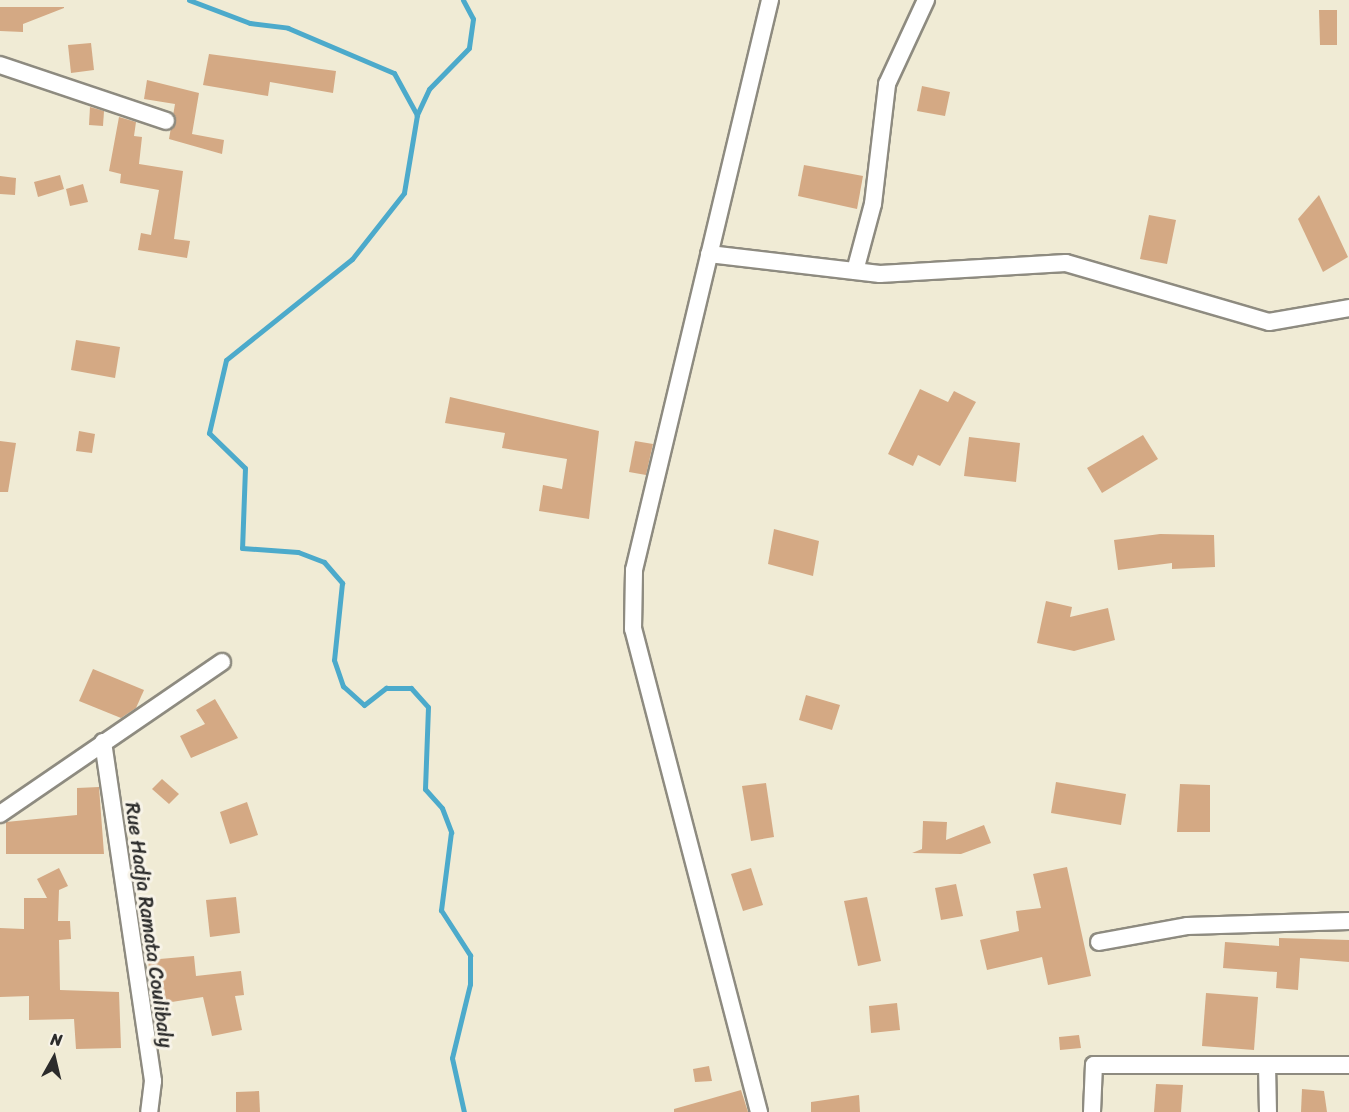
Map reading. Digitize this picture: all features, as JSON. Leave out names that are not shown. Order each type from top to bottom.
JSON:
[{"type":"street","points":[[759,1112],[633,629],[634,570],[770,0]]},
{"type":"street","points":[[855,271],[873,204],[887,84],[926,0]]},
{"type":"street","points":[[0,65],[166,121]]},
{"type":"street","points":[[710,254],[855,271],[1066,263],[1269,322],[1349,308]]},
{"type":"street","points":[[0,814],[222,662]]},
{"type":"street","name":"Rue Hadja Ramata Coulibaly","points":[[103,742],[153,1081],[149,1112]]},
{"type":"street","points":[[1099,942],[1187,926],[1349,921]]},
{"type":"street","points":[[1092,1112],[1094,1065],[1349,1065]]},
{"type":"street","points":[[1267,1065],[1268,1112]]},
{"type":"building","points":[[0,7],[64,8],[23,24],[23,32],[0,31]]},
{"type":"building","points":[[1319,10],[1337,10],[1337,45],[1320,45]]},
{"type":"building","points":[[91,43],[94,70],[71,73],[68,45]]},
{"type":"building","points":[[209,54],[336,71],[333,93],[270,82],[268,96],[203,85]]},
{"type":"building","points":[[147,80],[199,93],[192,134],[224,140],[222,154],[169,139],[175,104],[144,99]]},
{"type":"building","points":[[922,86],[950,92],[945,116],[917,111]]},
{"type":"building","points":[[90,107],[104,111],[103,126],[89,125]]},
{"type":"building","points":[[119,117],[136,122],[134,136],[142,137],[139,164],[183,171],[174,239],[190,241],[187,258],[138,250],[141,233],[151,235],[159,190],[120,183],[121,174],[109,171]]},
{"type":"building","points":[[804,165],[863,176],[857,209],[798,196]]},
{"type":"building","points":[[60,175],[64,189],[38,197],[34,182]]},
{"type":"building","points":[[0,176],[16,178],[15,195],[0,194]]},
{"type":"building","points":[[83,184],[88,202],[70,206],[66,189]]},
{"type":"building","points":[[1319,195],[1348,257],[1323,272],[1298,219]]},
{"type":"building","points":[[1149,215],[1176,220],[1167,264],[1140,259]]},
{"type":"building","points":[[76,340],[120,347],[115,378],[71,370]]},
{"type":"building","points":[[920,389],[948,402],[954,391],[976,402],[940,466],[918,455],[913,466],[888,454]]},
{"type":"building","points":[[450,397],[599,431],[589,519],[539,511],[543,485],[562,489],[567,459],[502,448],[505,433],[445,423]]},
{"type":"building","points":[[79,431],[95,434],[92,453],[76,451]]},
{"type":"building","points":[[1143,435],[1158,459],[1102,493],[1087,468]]},
{"type":"building","points":[[969,437],[1020,443],[1016,482],[964,476]]},
{"type":"building","points":[[0,441],[16,443],[8,492],[0,492]]},
{"type":"building","points":[[635,441],[653,444],[646,475],[629,472]]},
{"type":"building","points":[[774,529],[819,541],[813,576],[768,564]]},
{"type":"building","points":[[1160,534],[1214,535],[1215,567],[1172,569],[1172,563],[1118,570],[1114,540]]},
{"type":"building","points":[[1046,601],[1072,607],[1070,617],[1108,608],[1115,640],[1074,651],[1037,643]]},
{"type":"building","points":[[93,669],[144,690],[136,708],[121,718],[79,701]]},
{"type":"building","points":[[806,695],[840,705],[832,730],[799,720]]},
{"type":"building","points":[[215,699],[238,738],[191,758],[180,736],[205,724],[196,710]]},
{"type":"building","points":[[162,779],[179,794],[169,804],[152,789]]},
{"type":"building","points":[[1056,782],[1126,794],[1121,825],[1051,813]]},
{"type":"building","points":[[766,783],[774,837],[751,841],[742,786]]},
{"type":"building","points":[[1180,784],[1210,785],[1210,832],[1177,832]]},
{"type":"building","points":[[99,787],[104,854],[6,854],[6,822],[77,815],[77,788]]},
{"type":"building","points":[[247,802],[258,835],[230,844],[220,812]]},
{"type":"building","points":[[923,821],[947,822],[946,840],[984,825],[991,843],[961,854],[912,853],[922,849]]},
{"type":"building","points":[[1067,867],[1091,976],[1048,985],[1042,957],[987,970],[980,940],[1019,931],[1016,911],[1041,908],[1033,874]]},
{"type":"building","points":[[59,868],[68,886],[59,890],[58,921],[70,921],[71,939],[59,940],[60,990],[119,992],[121,1048],[76,1049],[74,1019],[29,1020],[29,996],[0,997],[0,928],[24,929],[24,898],[47,898],[37,879]]},
{"type":"building","points":[[751,868],[763,905],[743,911],[731,874]]},
{"type":"building","points":[[956,884],[963,916],[941,920],[935,888]]},
{"type":"building","points":[[236,897],[240,933],[210,937],[206,900]]},
{"type":"building","points":[[867,897],[881,961],[858,966],[844,901]]},
{"type":"building","points":[[1279,938],[1349,940],[1349,962],[1300,958],[1298,990],[1276,988],[1277,972],[1223,968],[1225,942],[1279,946]]},
{"type":"building","points":[[194,956],[196,976],[241,971],[244,995],[235,996],[242,1030],[212,1036],[203,997],[153,1005],[148,960]]},
{"type":"building","points":[[1206,993],[1258,997],[1254,1050],[1202,1046]]},
{"type":"building","points":[[897,1003],[900,1030],[871,1033],[869,1006]]},
{"type":"building","points":[[1079,1035],[1081,1048],[1060,1050],[1059,1037]]},
{"type":"building","points":[[709,1066],[712,1081],[695,1082],[693,1069]]},
{"type":"building","points":[[1156,1084],[1183,1085],[1181,1112],[1154,1112]]},
{"type":"building","points":[[1302,1089],[1324,1091],[1327,1112],[1301,1112]]},
{"type":"building","points":[[741,1090],[748,1112],[674,1112],[674,1109]]},
{"type":"building","points":[[259,1091],[260,1112],[236,1112],[236,1092]]},
{"type":"building","points":[[859,1095],[860,1112],[811,1112],[811,1102]]},
{"type":"waterway","points":[[189,0],[250,23],[288,28],[394,73],[417,115]]},
{"type":"waterway","points":[[463,0],[473,19],[469,48],[429,89],[417,115],[404,193],[352,259],[226,360],[209,433],[245,468],[242,548],[298,552],[324,562],[342,583],[334,660],[343,686],[364,705],[386,688],[411,688],[428,707],[425,789],[442,808],[451,832],[441,910],[470,955],[470,984],[452,1058],[464,1112]]}]
